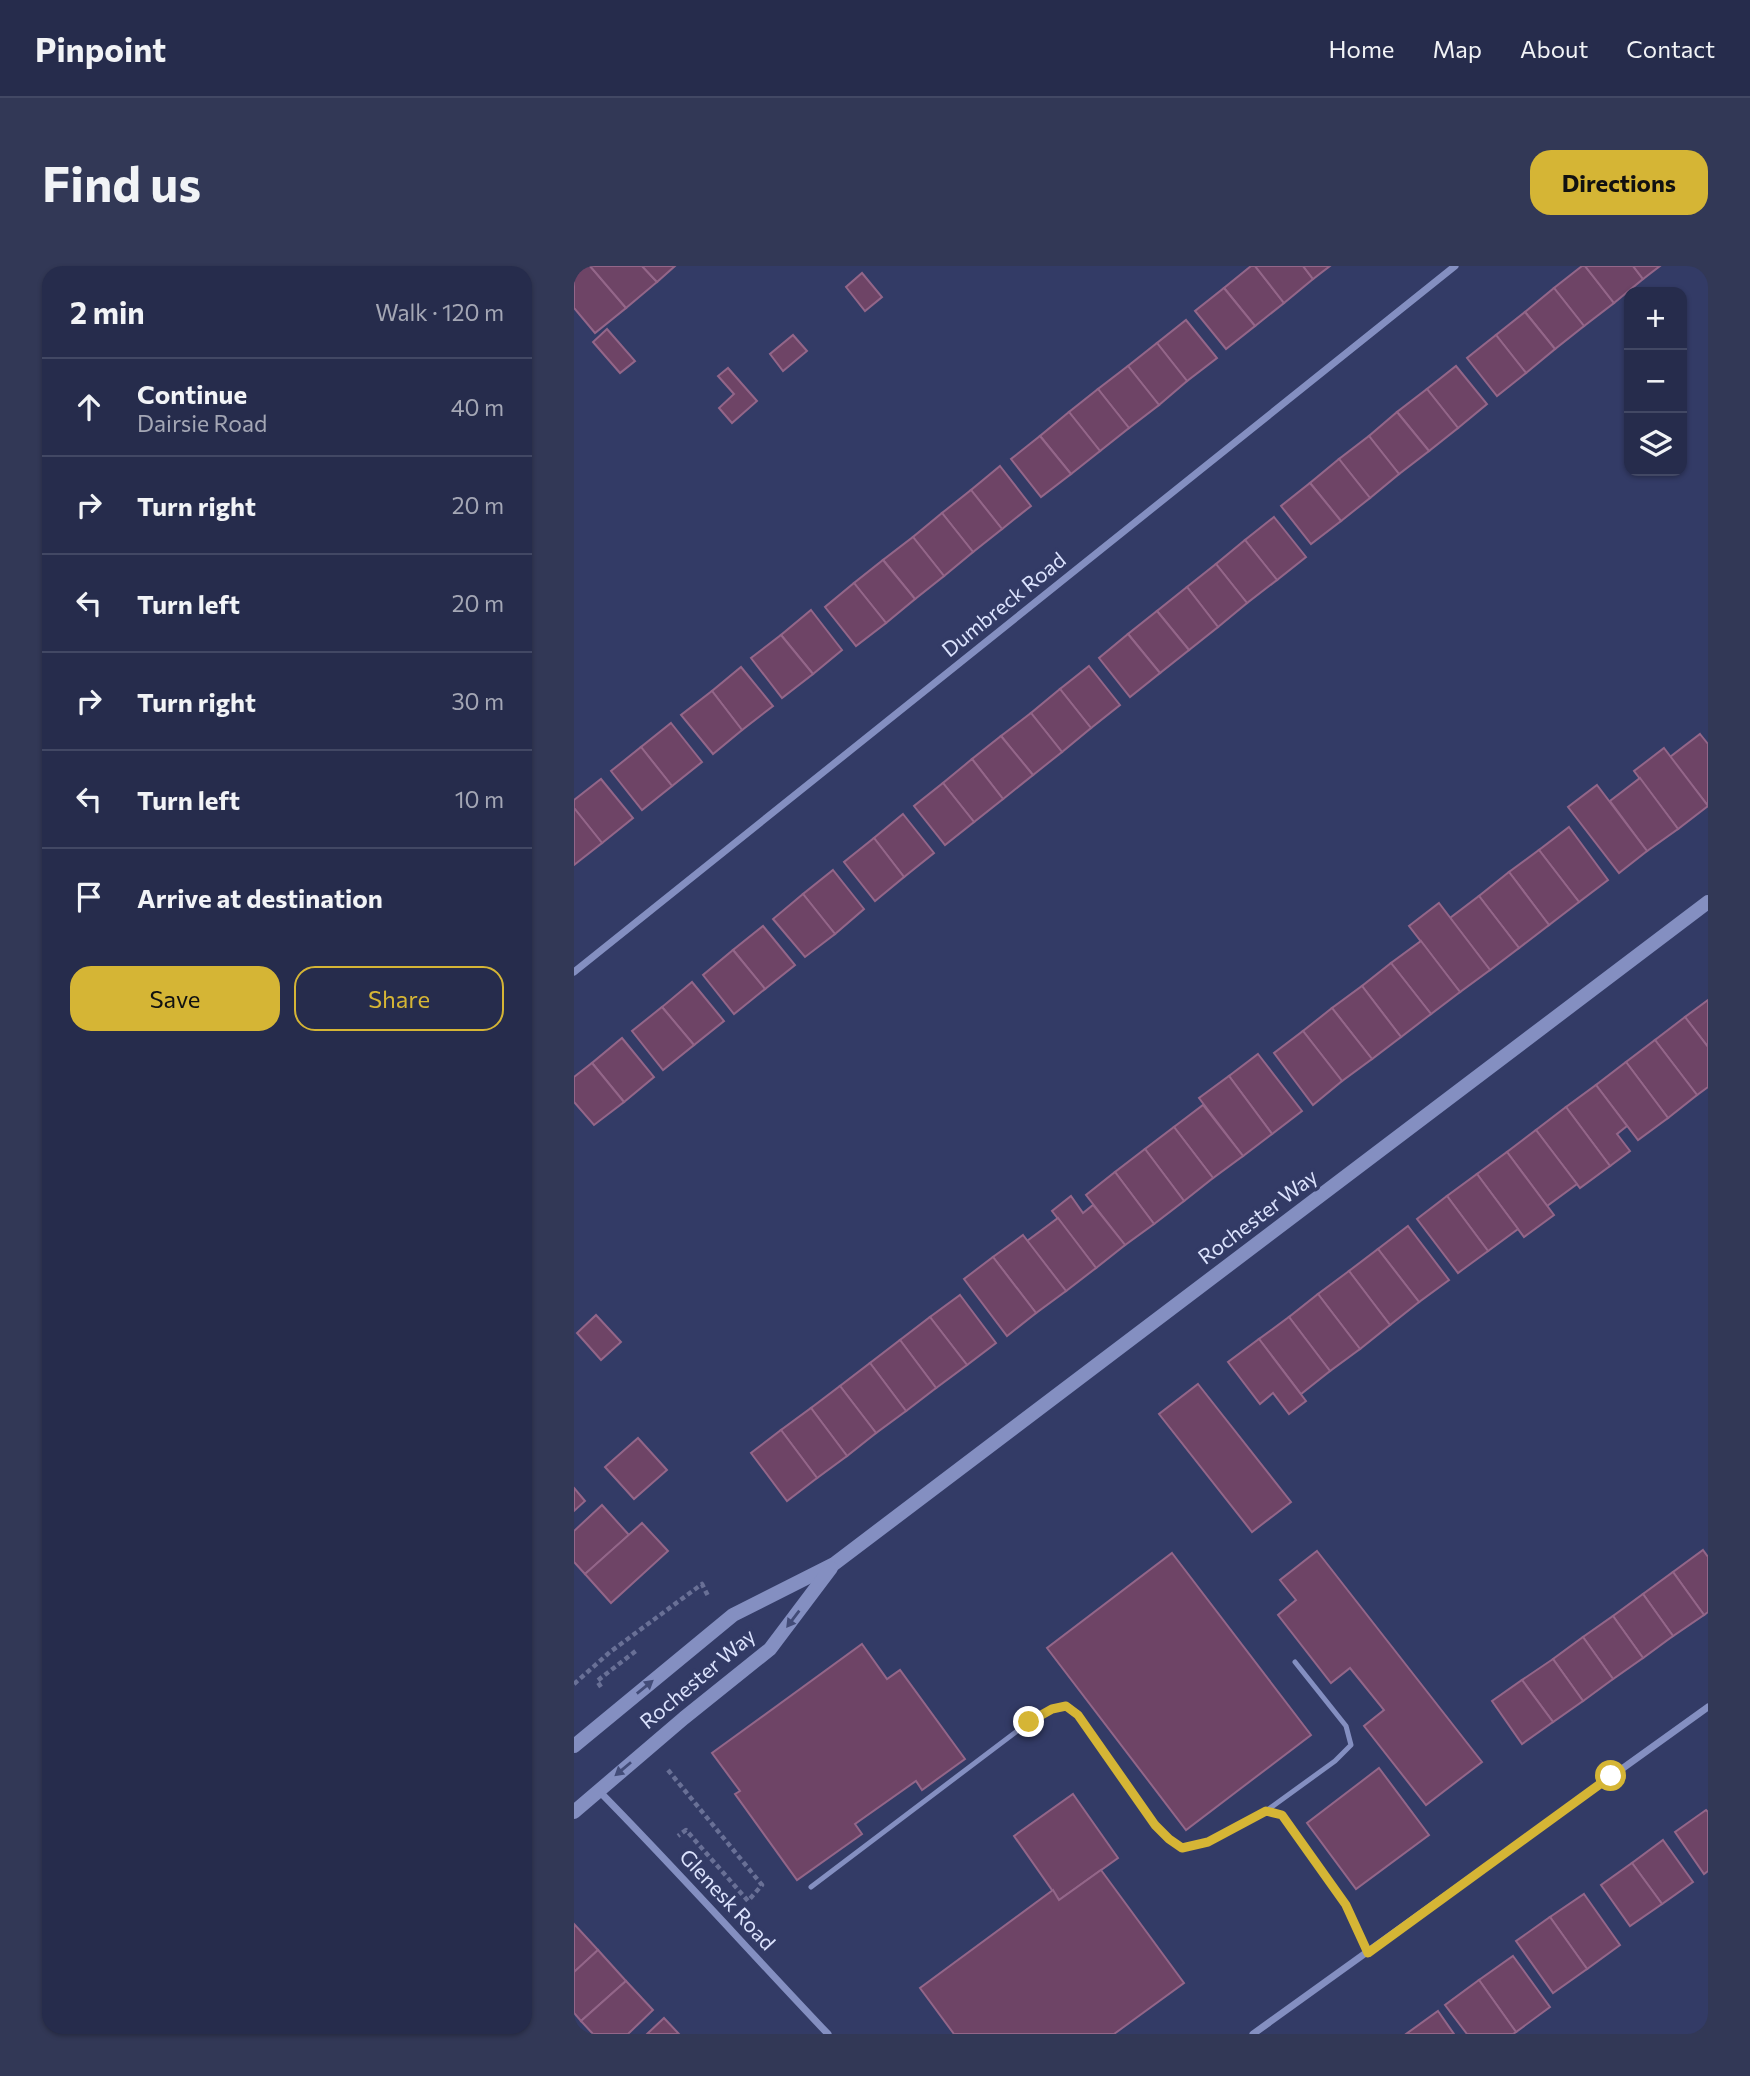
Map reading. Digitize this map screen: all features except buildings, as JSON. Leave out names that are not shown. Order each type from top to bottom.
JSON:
[{"type":"street","name":"Dumbreck Road","points":[[574,972],[1455,266]]},
{"type":"street","name":"Rochester Way","points":[[575,1742],[733,1615],[834,1564],[1708,902]]},
{"type":"street","name":"Rochester Way","points":[[574,1812],[770,1649],[834,1564]]},
{"type":"street","points":[[1253,2034],[1708,1707]]},
{"type":"street","name":"Glenesk Road","points":[[598,1790],[658,1850],[688,1886],[828,2034]]},
{"type":"lane","points":[[811,1887],[1029,1722],[1052,1709],[1066,1706],[1078,1715],[1155,1825],[1169,1839],[1182,1848],[1208,1842],[1266,1811],[1335,1761],[1351,1745],[1346,1726],[1295,1662]]},
{"type":"lane","points":[[1266,1811],[1282,1815],[1346,1905],[1368,1953]]},
{"type":"path","points":[[574,1684],[610,1652]]},
{"type":"route","points":[[1029,1722],[1052,1709],[1066,1706],[1078,1715],[1155,1825],[1182,1848],[1208,1842],[1266,1811],[1282,1815],[1346,1905],[1368,1953],[1611,1776]]}]
